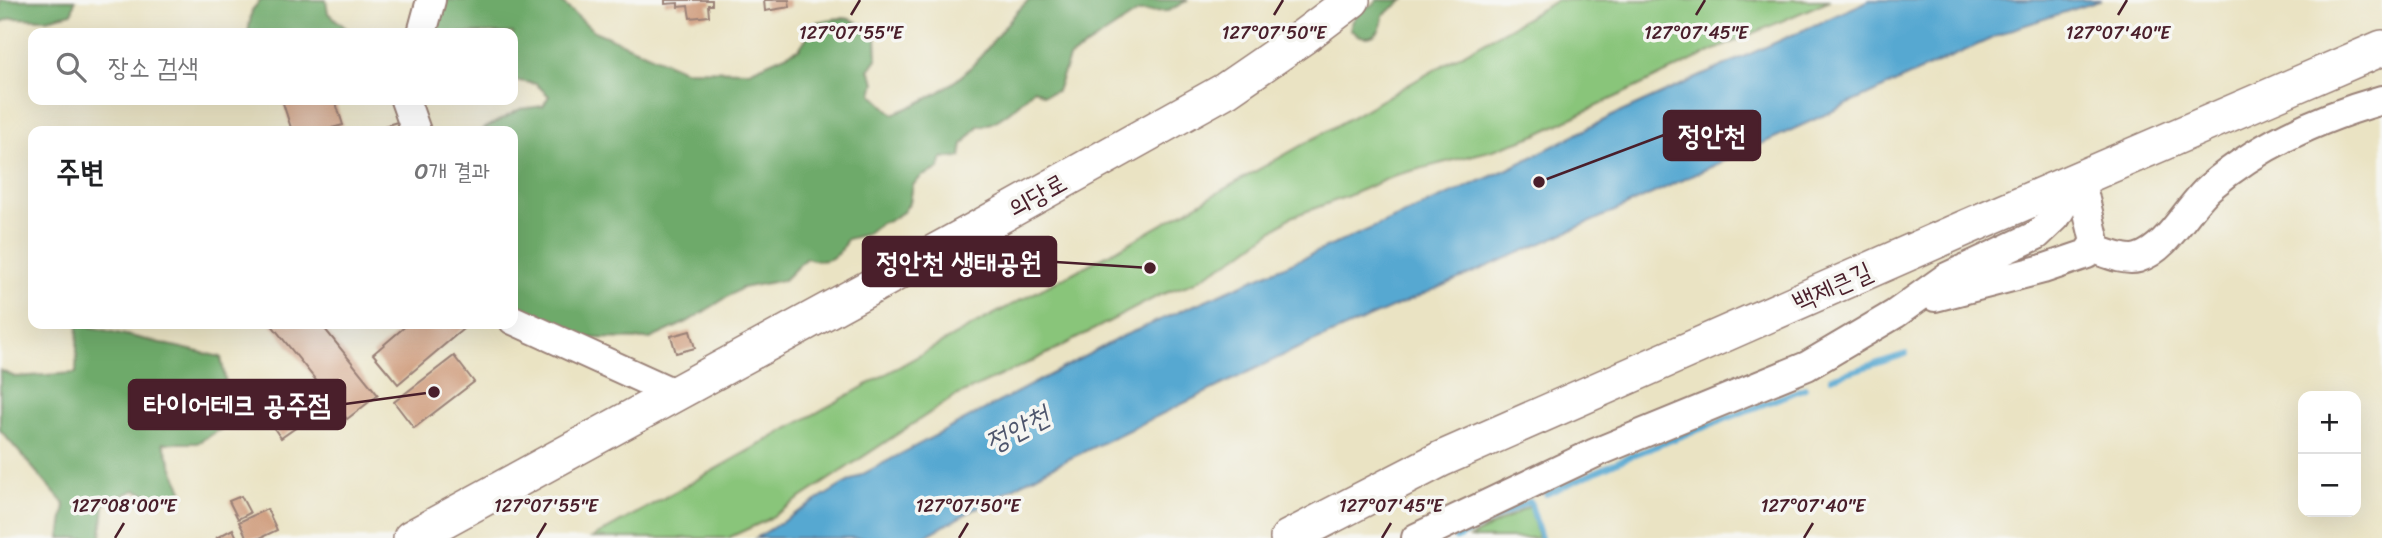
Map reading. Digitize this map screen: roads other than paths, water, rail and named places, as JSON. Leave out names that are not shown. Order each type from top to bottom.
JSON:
[{"type":"main road","name":"의당로","points":[[411,538],[967,235],[1226,89],[1352,0]]},
{"type":"main road","name":"백제큰길","points":[[1288,538],[1441,459],[2382,48]]},
{"type":"street","points":[[423,28],[431,0]]},
{"type":"street","points":[[2091,248],[2136,259],[2157,248],[2208,189],[2255,152],[2339,112],[2382,100]]},
{"type":"street","points":[[407,105],[414,126]]},
{"type":"street","points":[[1895,314],[1944,293],[2087,254],[2095,242],[2080,178]]},
{"type":"street","points":[[1416,538],[1595,453],[1807,366],[1895,314],[1947,277],[2037,234],[2056,217],[2080,178]]},
{"type":"street","points":[[518,322],[676,394]]},
{"type":"water","points":[[1870,0],[2102,0],[2010,30],[1597,219],[1292,351],[1044,471],[922,538],[756,538],[842,485],[1123,336],[1508,169],[1610,117]]},
{"type":"waterway","points":[[1831,378],[1906,354]]},
{"type":"waterway","points":[[1546,494],[1631,456],[1805,388]]},
{"type":"waterway","points":[[1456,538],[1530,501],[1541,538]]},
{"type":"place","name":"정안천","points":[[1539,182]]},
{"type":"place","name":"정안천 생태공원","points":[[1150,268]]},
{"type":"place","name":"타이어테크 공주점","points":[[434,392]]}]
